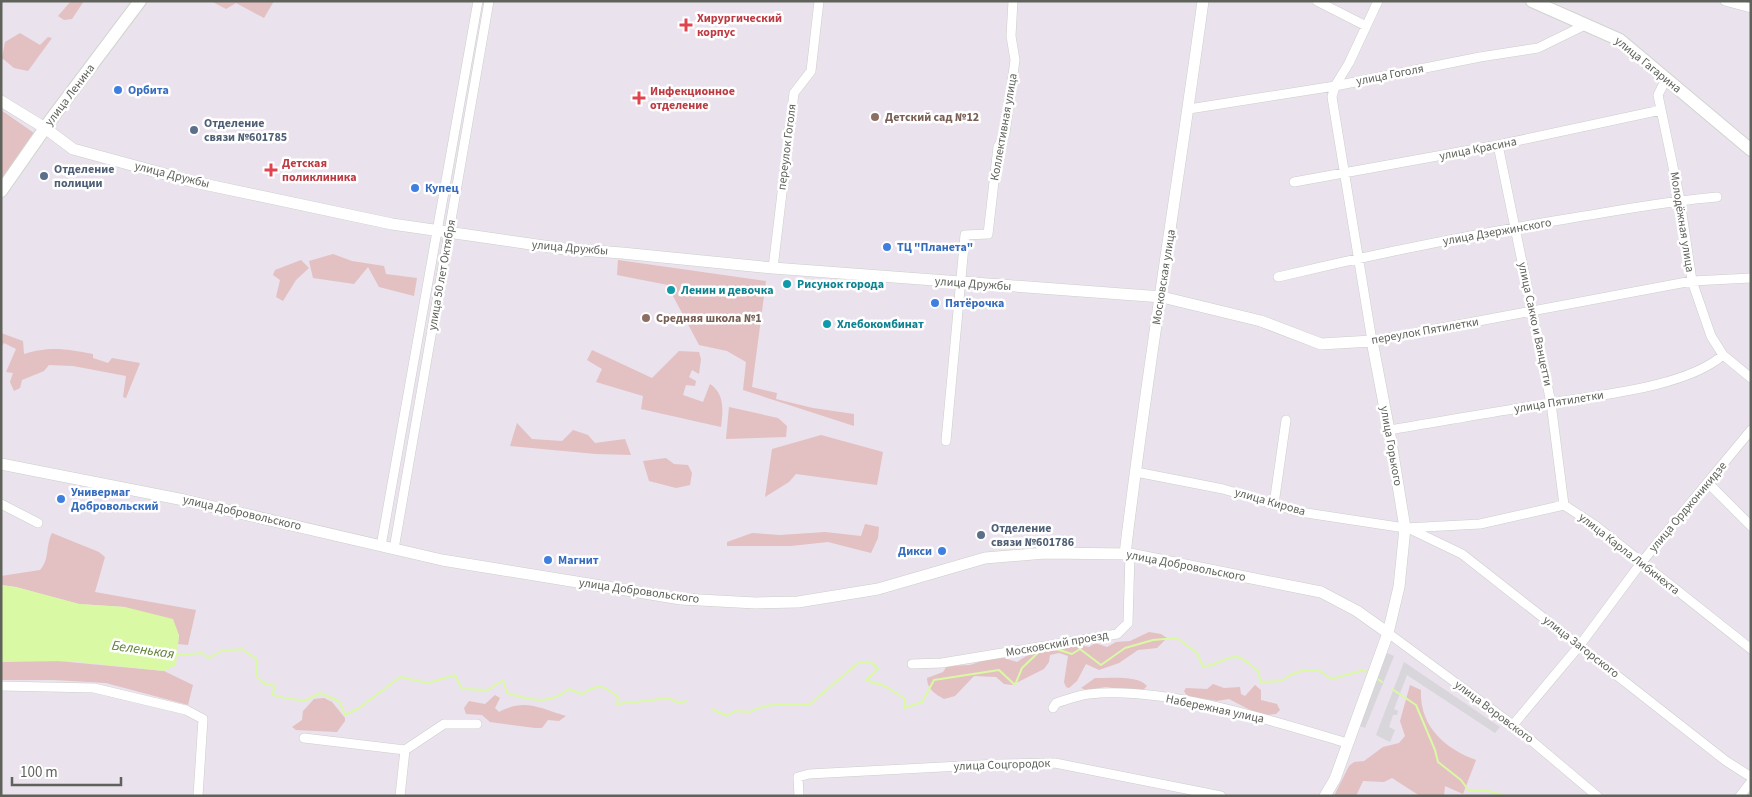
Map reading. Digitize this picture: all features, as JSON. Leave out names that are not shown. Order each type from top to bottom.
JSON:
[{"type":"main road","name":"улица Ленина","points":[[1,191],[45,128],[140,1]]},
{"type":"main road","name":"улица Гагарина","points":[[1532,1],[1620,40],[1751,150]]},
{"type":"street","name":"улица 50 лет Октября","points":[[381,546],[478,1]]},
{"type":"street","name":"улица 50 лет Октября","points":[[394,549],[489,1]]},
{"type":"street","name":"переулок Гоголя","points":[[773,268],[794,93],[812,71],[819,1]]},
{"type":"street","name":"Коллективная улица","points":[[946,441],[965,235],[988,234],[998,147],[1006,134],[1015,60],[1010,36],[1013,1]]},
{"type":"street","name":"Московская улица","points":[[1127,554],[1151,354],[1162,297],[1203,1]]},
{"type":"street","points":[[1317,1],[1366,26]]},
{"type":"street","points":[[1335,86],[1378,1]]},
{"type":"street","points":[[1726,1],[1751,8]]},
{"type":"street","name":"улица Гоголя","points":[[1189,109],[1335,86],[1480,57],[1538,48],[1585,25]]},
{"type":"street","name":"Молодёжная улица","points":[[1666,79],[1658,95],[1680,200],[1692,281],[1712,336],[1723,355],[1751,378]]},
{"type":"street","name":"улица Горького","points":[[1325,796],[1335,779],[1371,675],[1388,633],[1399,587],[1405,528],[1390,430],[1372,341],[1344,173],[1332,96],[1335,86]]},
{"type":"street","name":"улица Дружбы","points":[[1,102],[45,128],[73,149],[194,182],[437,232],[565,249],[773,268],[1162,297]]},
{"type":"street","name":"улица Красина","points":[[1294,182],[1498,146],[1661,110]]},
{"type":"street","name":"улица Сакко и Ванцетти","points":[[1498,146],[1551,403],[1564,505]]},
{"type":"street","name":"улица Дзержинского","points":[[1278,277],[1359,258],[1516,228],[1680,200],[1717,197]]},
{"type":"street","name":"переулок Пятилетки","points":[[1162,297],[1261,321],[1321,344],[1372,341],[1692,281],[1751,278]]},
{"type":"street","name":"улица Пятилетки","points":[[1390,430],[1611,394],[1677,378],[1715,362],[1723,355]]},
{"type":"street","points":[[1274,504],[1286,420]]},
{"type":"street","name":"улица Орджоникидзе","points":[[1513,725],[1580,645],[1641,563],[1751,430]]},
{"type":"street","name":"улица Добровольского","points":[[1,464],[184,500],[442,560],[681,599],[756,603],[798,602],[878,589],[985,558],[1045,553],[1127,554],[1321,592],[1357,611],[1388,633]]},
{"type":"street","name":"улица Кирова","points":[[1136,472],[1223,489],[1300,512],[1405,528]]},
{"type":"street","points":[[1708,483],[1751,526]]},
{"type":"street","points":[[1,504],[38,523]]},
{"type":"street","points":[[1405,528],[1480,524],[1564,505]]},
{"type":"street","name":"улица Карла Либкнехта","points":[[1564,505],[1596,526],[1751,649]]},
{"type":"street","name":"улица Загорского","points":[[1405,528],[1462,554],[1726,761],[1751,777]]},
{"type":"street","name":"Московский проезд","points":[[912,664],[942,663],[1116,634],[1128,623],[1127,554]]},
{"type":"street","name":"улица Воровского","points":[[1388,633],[1513,725],[1597,796]]},
{"type":"street","points":[[1,686],[94,688],[186,710],[203,719],[198,796]]},
{"type":"street","name":"Набережная улица","points":[[1053,708],[1056,703],[1088,694],[1126,693],[1192,702],[1281,723],[1347,743]]},
{"type":"street","points":[[304,738],[405,750],[444,724],[477,724]]},
{"type":"street","points":[[400,796],[405,750]]},
{"type":"street","name":"улица Соцгородок","points":[[799,796],[798,777],[809,774],[999,764],[1056,763],[1222,796]]},
{"type":"street","points":[[1740,796],[1751,782]]},
{"type":"shaded area","points":[[71,1],[84,1],[72,19],[64,20],[58,16]]},
{"type":"shaded area","points":[[211,1],[274,1],[264,18],[236,3],[226,9]]},
{"type":"shaded area","points":[[20,33],[40,45],[48,37],[52,38],[28,71],[14,68],[2,58],[5,42]]},
{"type":"shaded area","points":[[1,110],[34,133],[1,181]]},
{"type":"shaded area","points":[[333,254],[352,261],[384,266],[386,274],[417,278],[414,296],[379,287],[368,267],[354,284],[313,278],[309,261]]},
{"type":"shaded area","points":[[301,260],[309,268],[296,280],[283,301],[276,297],[280,280],[273,275],[275,270]]},
{"type":"shaded area","points":[[618,260],[766,281],[752,387],[777,393],[776,399],[813,408],[854,414],[854,426],[743,390],[746,362],[727,351],[699,345],[673,296],[673,286],[617,275]]},
{"type":"shaded area","points":[[1,333],[23,341],[24,354],[50,349],[66,350],[93,354],[93,358],[108,363],[112,358],[140,363],[126,398],[123,397],[126,376],[73,366],[49,365],[44,371],[22,380],[20,388],[14,391],[10,382],[13,373],[6,372],[16,349],[4,343],[1,347]]},
{"type":"shaded area","points":[[592,350],[652,378],[679,351],[699,352],[701,359],[699,374],[692,370],[689,377],[696,381],[695,386],[686,385],[683,395],[703,402],[710,384],[715,388],[722,403],[721,427],[641,409],[643,396],[596,382],[602,369],[587,360]]},
{"type":"shaded area","points":[[729,407],[778,418],[787,426],[786,437],[726,439]]},
{"type":"shaded area","points":[[517,423],[532,439],[562,441],[573,430],[588,435],[595,443],[625,439],[631,455],[596,454],[510,446]]},
{"type":"shaded area","points":[[821,435],[883,452],[877,485],[796,474],[789,482],[765,497],[772,449]]},
{"type":"shaded area","points":[[666,458],[674,464],[688,465],[692,473],[690,485],[676,488],[649,481],[643,461]]},
{"type":"shaded area","points":[[865,524],[879,527],[878,538],[871,553],[828,542],[791,546],[727,546],[727,542],[752,533],[780,535],[825,532],[861,536]]},
{"type":"shaded area","points":[[52,533],[99,552],[105,557],[95,592],[196,610],[188,645],[178,644],[179,635],[125,607],[79,604],[16,587],[1,585],[1,576],[40,570],[45,562]]},
{"type":"shaded area","points":[[1149,632],[1161,634],[1167,638],[1157,648],[1138,650],[1119,663],[1099,670],[1086,664],[1077,681],[1069,688],[1066,687],[1064,682],[1068,656],[1059,653],[1050,655],[1049,662],[1044,669],[1012,685],[1004,684],[996,677],[974,676],[955,696],[944,699],[932,691],[927,682],[927,678],[943,672],[947,666],[970,665],[997,656],[1017,662],[1034,652],[1052,646],[1070,644],[1089,647],[1095,643],[1107,647],[1116,642],[1130,641]]},
{"type":"shaded area","points":[[1387,653],[1394,656],[1365,728],[1358,725]]},
{"type":"shaded area","points":[[58,661],[164,671],[193,685],[188,705],[106,683],[54,680],[1,680],[1,662]]},
{"type":"shaded area","points":[[1404,662],[1500,727],[1495,733],[1407,675],[1394,709],[1398,711],[1397,715],[1393,715],[1389,727],[1395,730],[1390,742],[1376,735]]},
{"type":"shaded area","points":[[1095,678],[1137,680],[1147,686],[1141,692],[1106,687],[1086,690],[1081,688]]},
{"type":"shaded area","points":[[1213,684],[1224,688],[1240,687],[1241,694],[1245,696],[1255,685],[1261,690],[1261,700],[1277,704],[1280,710],[1276,714],[1266,715],[1252,711],[1229,699],[1217,701],[1187,696],[1184,691],[1186,688],[1207,689]]},
{"type":"shaded area","points":[[1410,685],[1421,690],[1424,715],[1436,734],[1444,743],[1476,760],[1463,794],[1445,786],[1444,796],[1420,796],[1392,778],[1384,782],[1363,781],[1356,796],[1334,796],[1349,766],[1354,762],[1364,761],[1383,747],[1399,743],[1405,736],[1400,721]]},
{"type":"shaded area","points":[[495,695],[500,698],[495,708],[499,712],[508,708],[525,705],[566,716],[559,721],[548,720],[542,728],[535,728],[490,722],[482,715],[466,714],[464,708],[469,701],[485,704]]},
{"type":"shaded area","points":[[324,698],[332,702],[345,718],[337,732],[296,730],[292,727],[302,720],[303,711],[314,699]]},
{"type":"water","points":[[1,585],[16,587],[79,604],[125,607],[173,619],[179,635],[176,665],[164,671],[69,661],[1,662]]},
{"type":"waterway","name":"Беленькая","points":[[1053,648],[1072,654],[1080,649],[1101,665],[1125,648],[1153,640],[1177,638],[1197,653],[1203,666],[1238,657],[1258,671],[1261,682],[1281,681],[1290,675],[1304,670],[1320,671],[1331,679],[1364,670],[1370,674]]},
{"type":"waterway","name":"Беленькая","points":[[177,655],[202,653],[209,658],[221,651],[242,649],[256,659],[257,677],[265,684],[273,684],[275,687],[272,694],[304,701],[320,693],[339,701],[345,715],[359,708],[400,677],[428,683],[455,675],[462,689],[488,690],[503,680],[507,693],[539,700],[554,698],[569,689],[582,694],[592,688],[600,687],[618,697],[617,704],[669,698],[679,703],[686,701]]},
{"type":"waterway","name":"Беленькая","points":[[712,709],[727,716],[735,711],[750,712],[771,705],[809,705],[859,662],[871,662],[878,669],[866,680],[885,686],[904,698],[904,708],[922,702],[934,680],[999,670],[1015,685],[1022,668],[1041,650]]},
{"type":"waterway","name":"Беленькая","points":[[1376,678],[1382,682]]},
{"type":"waterway","name":"Беленькая","points":[[1392,689],[1416,705],[1435,750],[1438,762],[1461,780],[1469,791],[1485,790],[1506,796]]},
{"type":"place","name":"Хирургический корпус","points":[[686,25]]},
{"type":"place","name":"Орбита","points":[[118,90]]},
{"type":"place","name":"Инфекционное отделение","points":[[639,98]]},
{"type":"place","name":"Детский сад №12","points":[[875,117]]},
{"type":"place","name":"Отделение связи №601785","points":[[194,130]]},
{"type":"place","name":"Детская поликлиника","points":[[271,170]]},
{"type":"place","name":"Отделение полиции","points":[[44,176]]},
{"type":"place","name":"Купец","points":[[415,188]]},
{"type":"place","name":"ТЦ \"Планета\"","points":[[887,247]]},
{"type":"place","name":"Рисунок города","points":[[787,284]]},
{"type":"place","name":"Ленин и девочка","points":[[671,290]]},
{"type":"place","name":"Пятёрочка","points":[[935,303]]},
{"type":"place","name":"Средняя школа №1","points":[[646,318]]},
{"type":"place","name":"Хлебокомбинат","points":[[827,324]]},
{"type":"place","name":"Универмаг Добровольский","points":[[61,499]]},
{"type":"place","name":"Отделение связи №601786","points":[[981,535]]},
{"type":"place","name":"Дикси","points":[[942,551]]},
{"type":"place","name":"Магнит","points":[[548,560]]}]
